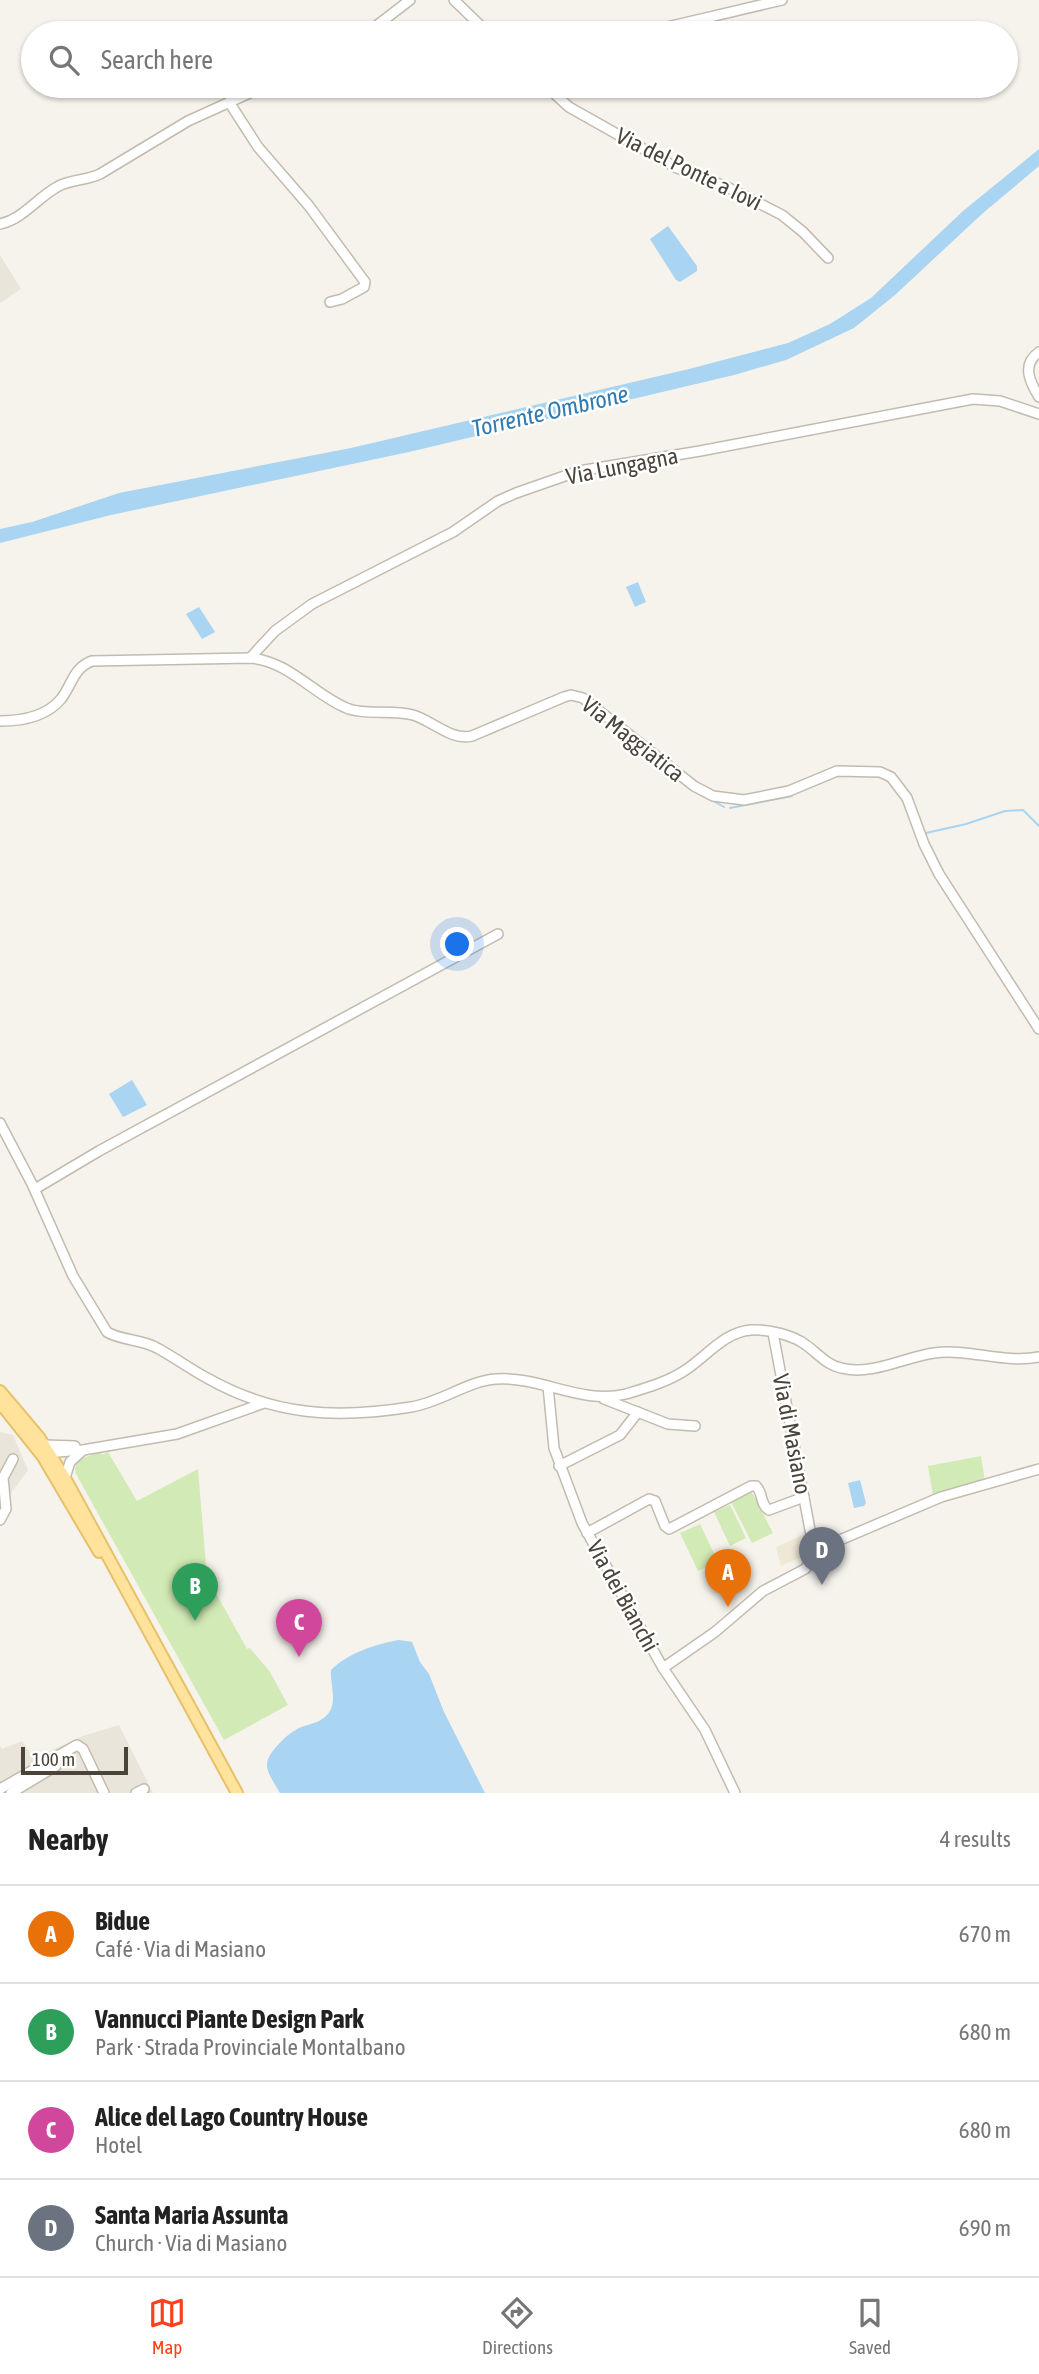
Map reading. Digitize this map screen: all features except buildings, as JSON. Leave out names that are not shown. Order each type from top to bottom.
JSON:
[{"type":"main road","points":[[0,1391],[65,1478],[237,1793]]},
{"type":"main road","points":[[0,1403],[44,1449],[125,1595],[130,1598]]},
{"type":"street","points":[[383,21],[410,0]]},
{"type":"street","points":[[454,0],[476,21]]},
{"type":"street","points":[[693,21],[782,0]]},
{"type":"street","points":[[0,224],[19,216],[64,183],[85,181],[100,174],[188,121],[238,98]]},
{"type":"street","name":"Via del Ponte a Iovi","points":[[559,98],[569,107],[665,161],[727,187],[782,215],[828,258]]},
{"type":"street","points":[[229,102],[258,147],[309,206],[365,282],[364,287],[355,293],[330,302]]},
{"type":"street","points":[[1039,352],[1033,356],[1028,370],[1029,381],[1039,397]]},
{"type":"street","name":"Via Lungagna","points":[[250,658],[275,631],[312,604],[453,532],[498,501],[579,471],[973,399],[1000,401],[1039,414]]},
{"type":"street","name":"Via Maggiatica","points":[[0,721],[18,721],[49,710],[61,698],[79,668],[92,661],[250,658],[263,659],[278,665],[346,709],[411,714],[460,737],[472,736],[564,697],[575,695],[583,698],[694,786],[713,796],[732,799],[758,798],[789,791],[819,776],[837,771],[885,773],[901,787],[939,874],[1039,1029]]},
{"type":"street","points":[[35,1189],[99,1151],[498,934]]},
{"type":"street","points":[[0,1123],[35,1189],[73,1276],[107,1332],[154,1346],[210,1380],[264,1403],[291,1411],[331,1413],[399,1409],[427,1404],[487,1380],[518,1380],[600,1398],[668,1424],[695,1426]]},
{"type":"street","points":[[600,1398],[622,1395],[668,1380],[724,1340],[754,1330],[801,1341],[830,1364],[848,1369],[867,1368],[941,1352],[1021,1360],[1039,1357]]},
{"type":"street","name":"Via di Masiano","points":[[773,1333],[814,1551]]},
{"type":"street","name":"Via dei Bianchi","points":[[548,1386],[554,1448],[587,1533],[663,1668],[705,1730],[735,1793]]},
{"type":"street","points":[[44,1449],[83,1451],[185,1432],[264,1403]]},
{"type":"street","points":[[620,1405],[629,1425]]},
{"type":"street","points":[[559,1466],[616,1437],[638,1412]]},
{"type":"street","points":[[44,1449],[108,1446]]},
{"type":"street","points":[[65,1478],[71,1459],[83,1451]]},
{"type":"street","points":[[0,1520],[6,1509],[3,1478],[13,1459]]},
{"type":"street","points":[[663,1668],[715,1632],[763,1591],[805,1569],[812,1560],[814,1551],[941,1497],[1039,1469]]},
{"type":"street","points":[[587,1533],[649,1499],[655,1502],[665,1526],[669,1529],[751,1486],[759,1489],[764,1506],[769,1510],[804,1497]]},
{"type":"street","points":[[11,1793],[49,1767],[61,1753],[75,1746],[81,1747],[104,1793]]},
{"type":"street","points":[[0,1789],[49,1767]]},
{"type":"shaded area","points":[[0,255],[21,289],[0,303]]},
{"type":"shaded area","points":[[0,1432],[13,1435],[28,1470],[0,1508]]},
{"type":"shaded area","points":[[807,1533],[809,1554],[781,1566],[776,1547]]},
{"type":"shaded area","points":[[119,1725],[153,1793],[0,1793],[0,1746],[2,1749],[22,1741],[34,1758],[83,1736]]},
{"type":"green space","points":[[100,1452],[102,1455],[108,1452],[137,1501],[198,1469],[207,1577],[247,1649],[250,1648],[270,1672],[288,1705],[224,1740],[76,1474],[78,1460]]},
{"type":"green space","points":[[981,1456],[985,1482],[933,1495],[928,1466]]},
{"type":"green space","points":[[752,1492],[773,1533],[752,1543],[731,1502]]},
{"type":"green space","points":[[730,1505],[746,1538],[730,1546],[714,1512]]},
{"type":"green space","points":[[700,1524],[718,1562],[698,1571],[680,1533]]},
{"type":"water","name":"Torrente Ombrone","points":[[1039,149],[1039,166],[983,213],[895,295],[854,328],[786,360],[734,375],[409,452],[111,515],[0,543],[0,529],[32,522],[119,493],[351,448],[689,369],[788,343],[830,324],[871,298],[963,211]]},
{"type":"water","points":[[668,226],[697,266],[697,271],[680,282],[676,280],[650,239]]},
{"type":"water","points":[[638,582],[646,602],[635,607],[626,587]]},
{"type":"water","points":[[199,607],[215,632],[202,639],[186,614]]},
{"type":"water","points":[[132,1080],[147,1105],[123,1117],[109,1094]]},
{"type":"water","points":[[860,1480],[866,1503],[854,1508],[848,1483]]},
{"type":"water","points":[[399,1640],[412,1642],[485,1793],[280,1793],[267,1769],[269,1758],[290,1734],[328,1714],[333,1700],[331,1670],[363,1650]]},
{"type":"waterway","points":[[730,808],[792,796]]},
{"type":"waterway","points":[[706,797],[724,807]]},
{"type":"waterway","points":[[926,833],[1005,811],[1023,810],[1039,826]]},
{"type":"place","name":"Santa Maria Assunta","points":[[822,1585]]},
{"type":"place","name":"Bidue","points":[[728,1607]]},
{"type":"place","name":"Vannucci Piante Design Park","points":[[195,1621]]},
{"type":"place","name":"Alice del Lago Country House","points":[[299,1657]]}]
